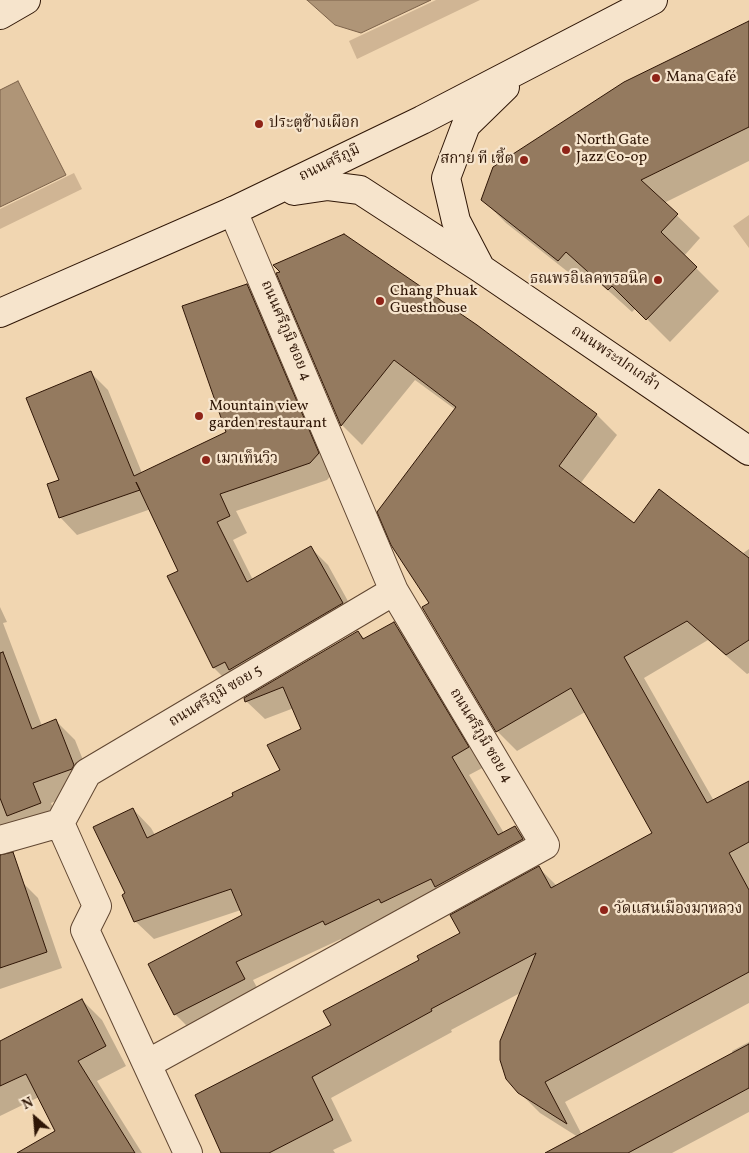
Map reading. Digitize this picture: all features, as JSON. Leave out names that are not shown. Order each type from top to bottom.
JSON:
[{"type":"street","points":[[0,15],[26,0]]},
{"type":"street","name":"ถนนศรีภูมิ","points":[[0,313],[233,211],[422,120],[653,0]]},
{"type":"street","name":"ถนนพระปกเกล้า","points":[[480,268],[456,221],[446,178],[466,125],[526,67]]},
{"type":"street","name":"ถนนพระปกเกล้า","points":[[233,211],[281,194],[328,186],[360,190],[480,268],[749,450]]},
{"type":"street","name":"ถนนศรีภูมิ ซอย 4","points":[[147,1064],[545,845],[394,591],[233,211]]},
{"type":"street","name":"ถนนศรีภูมิ ซอย 5","points":[[60,823],[87,772],[394,591]]},
{"type":"street","points":[[0,840],[60,823],[97,906],[85,930],[188,1153]]},
{"type":"shaded area","points":[[307,0],[431,0],[361,33],[335,25]]},
{"type":"shaded area","points":[[436,0],[480,0],[357,59],[349,41]]},
{"type":"shaded area","points":[[18,81],[66,175],[0,207],[0,90]]},
{"type":"shaded area","points":[[74,173],[82,189],[0,229],[0,209]]},
{"type":"shaded area","points":[[749,215],[749,248],[733,226]]},
{"type":"building","points":[[749,21],[749,127],[641,180],[678,214],[661,232],[697,267],[646,320],[612,286],[608,290],[566,252],[558,261],[481,200],[493,167],[624,82]]},
{"type":"building","points":[[344,234],[477,325],[597,414],[559,466],[634,523],[659,489],[749,558],[749,640],[726,655],[687,621],[624,657],[707,803],[749,781],[749,842],[729,853],[749,890],[749,972],[545,1082],[567,1124],[518,1093],[506,1079],[500,1060],[500,1041],[536,953],[431,1009],[432,1011],[312,1077],[333,1120],[269,1153],[221,1153],[195,1095],[331,1025],[323,1011],[419,960],[417,956],[460,933],[450,915],[539,866],[551,888],[652,833],[571,688],[496,732],[422,607],[429,603],[391,545],[377,512],[456,407],[394,360],[341,426],[276,273],[280,272],[273,265]]},
{"type":"building","points":[[247,284],[319,453],[310,463],[220,494],[230,516],[217,522],[247,582],[311,546],[343,603],[229,670],[225,662],[213,668],[167,576],[178,571],[140,490],[59,518],[47,484],[59,480],[26,398],[91,371],[134,476],[226,432],[182,306]]},
{"type":"building","points":[[394,622],[469,747],[452,757],[498,835],[515,826],[523,839],[435,887],[431,879],[381,903],[379,899],[325,925],[323,921],[236,962],[245,979],[174,1015],[148,964],[242,915],[231,889],[134,922],[122,895],[125,893],[93,827],[133,808],[147,838],[233,796],[232,793],[280,770],[267,745],[301,729],[283,687],[245,702],[244,698],[358,631],[363,639]]},
{"type":"building","points":[[3,652],[32,729],[56,719],[74,765],[72,769],[33,783],[41,803],[7,816],[0,798],[0,653]]},
{"type":"building","points":[[13,852],[47,952],[0,968],[0,855]]},
{"type":"building","points":[[82,999],[106,1046],[78,1061],[135,1153],[17,1153],[55,1131],[26,1074],[0,1086],[0,1041]]},
{"type":"building","points":[[749,1044],[749,1088],[628,1153],[545,1153]]},
{"type":"place","name":"Mana Café","points":[[656,78]]},
{"type":"place","name":"ประตูช้างเผือก","points":[[259,124]]},
{"type":"place","name":"North Gate Jazz Co-op","points":[[566,150]]},
{"type":"place","name":"สกาย ที เชิ้ต","points":[[524,160]]},
{"type":"place","name":"ธณพรอิเลคทรอนิค","points":[[658,280]]},
{"type":"place","name":"Chang Phuak Guesthouse","points":[[380,301]]},
{"type":"place","name":"Mountain view garden restaurant","points":[[199,416]]},
{"type":"place","name":"เมาเท็นวิว","points":[[206,460]]},
{"type":"place","name":"วัดแสนเมืองมาหลวง","points":[[604,910]]}]
